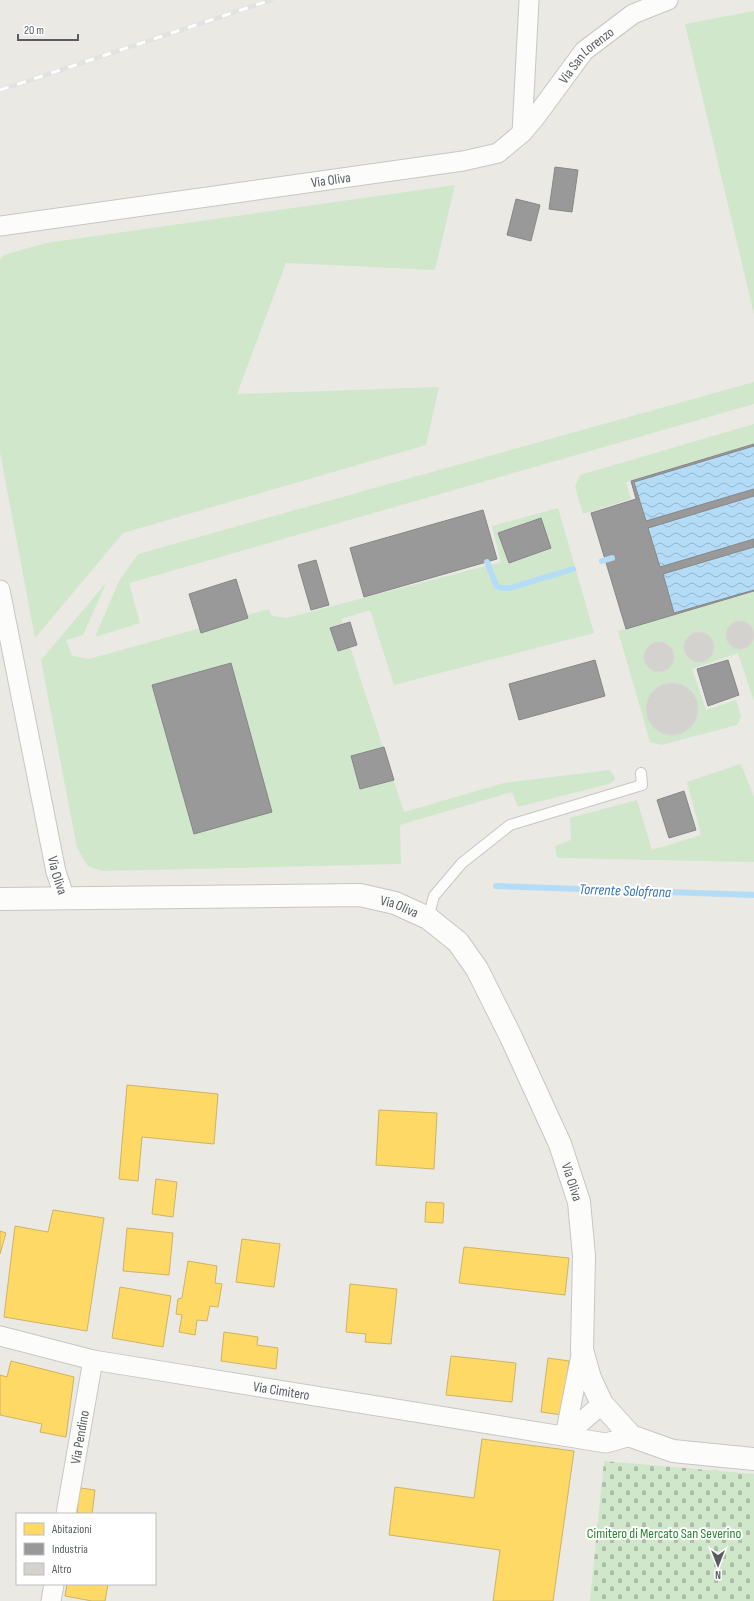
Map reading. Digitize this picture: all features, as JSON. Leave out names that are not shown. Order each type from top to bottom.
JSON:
[{"type":"main road","name":"Via Oliva","points":[[65,898],[360,895],[396,903],[428,918],[458,942],[477,969],[511,1037],[560,1144],[579,1202],[584,1256],[582,1350],[590,1378],[602,1404],[632,1436],[673,1451],[754,1459]]},
{"type":"main road","points":[[0,899],[65,898]]},
{"type":"street","points":[[522,133],[529,0]]},
{"type":"street","name":"Via San Lorenzo","points":[[522,133],[584,51],[632,14],[668,0]]},
{"type":"street","name":"Via Oliva","points":[[0,226],[463,161],[498,153],[522,133]]},
{"type":"street","name":"Via Oliva","points":[[0,590],[56,872],[65,898]]},
{"type":"street","name":"Via Cimitero","points":[[0,1336],[93,1360],[606,1443],[632,1436]]},
{"type":"street","points":[[565,1436],[582,1350]]},
{"type":"street","name":"Via Pendino","points":[[66,1513],[93,1360]]},
{"type":"street","points":[[565,1436],[602,1404]]},
{"type":"street","points":[[51,1601],[54,1585]]},
{"type":"lane","points":[[428,918],[434,896],[462,863],[510,825],[642,785],[641,773]]},
{"type":"green space","points":[[754,11],[754,314],[685,24]]},
{"type":"green space","points":[[455,185],[435,270],[286,263],[237,394],[439,387],[426,445],[123,533],[35,638],[0,452],[0,260],[4,255],[46,243]]},
{"type":"green space","points":[[754,382],[754,404],[129,583],[140,623],[95,637],[119,581],[138,554]]},
{"type":"green space","points":[[754,424],[754,444],[626,482],[631,499],[583,514],[575,487],[580,475]]},
{"type":"green space","points":[[558,508],[594,633],[394,685],[370,610],[341,619],[404,812],[504,783],[610,770],[615,780],[609,784],[518,807],[512,792],[400,825],[401,864],[102,871],[88,866],[77,848],[41,660],[106,583],[83,635],[66,640],[72,656],[89,659],[269,609],[272,616],[287,618],[501,562],[492,526]]},
{"type":"green space","points":[[754,592],[754,701],[738,653],[692,669],[706,710],[736,700],[741,716],[737,725],[661,745],[650,742],[618,631]]},
{"type":"green space","points":[[741,764],[754,797],[754,862],[557,858],[555,846],[571,840],[570,818],[637,800],[652,850],[701,835],[687,782]]},
{"type":"green space","name":"Cimitero di Mercato San Severino","points":[[604,1461],[754,1474],[754,1601],[590,1601]]},
{"type":"water","points":[[754,446],[754,489],[646,521],[634,482]]},
{"type":"water","points":[[754,496],[754,539],[660,567],[648,528]]},
{"type":"water","points":[[754,547],[754,590],[674,613],[663,574]]},
{"type":"building: Abitazioni","points":[[127,1085],[218,1094],[214,1144],[142,1137],[138,1181],[119,1179]]},
{"type":"building: Abitazioni","points":[[379,1110],[437,1113],[434,1169],[376,1165]]},
{"type":"building: Abitazioni","points":[[156,1179],[177,1182],[173,1217],[152,1214]]},
{"type":"building: Abitazioni","points":[[426,1202],[444,1203],[443,1223],[425,1222]]},
{"type":"building: Abitazioni","points":[[53,1210],[104,1218],[87,1331],[4,1317],[15,1226],[48,1232]]},
{"type":"building: Abitazioni","points":[[127,1228],[173,1233],[169,1275],[123,1271]]},
{"type":"building: Abitazioni","points":[[0,1231],[6,1233],[0,1254]]},
{"type":"building: Abitazioni","points":[[242,1239],[280,1244],[274,1287],[236,1282]]},
{"type":"building: Abitazioni","points":[[464,1247],[569,1258],[565,1295],[459,1283]]},
{"type":"building: Abitazioni","points":[[188,1261],[217,1266],[215,1283],[222,1284],[218,1307],[210,1306],[207,1321],[197,1320],[195,1335],[179,1332],[182,1315],[176,1314],[178,1299],[182,1298]]},
{"type":"building: Abitazioni","points":[[350,1284],[397,1289],[391,1344],[365,1342],[366,1334],[346,1332]]},
{"type":"building: Abitazioni","points":[[120,1287],[171,1296],[163,1347],[112,1338]]},
{"type":"building: Abitazioni","points":[[224,1332],[258,1337],[257,1345],[278,1348],[276,1369],[221,1361]]},
{"type":"building: Abitazioni","points":[[451,1356],[516,1363],[512,1402],[446,1395]]},
{"type":"building: Abitazioni","points":[[548,1358],[569,1361],[562,1415],[541,1412]]},
{"type":"building: Abitazioni","points":[[11,1361],[74,1377],[66,1437],[40,1432],[42,1424],[0,1415],[0,1375],[7,1377]]},
{"type":"building: Abitazioni","points":[[482,1439],[574,1451],[553,1601],[493,1601],[500,1550],[389,1535],[395,1487],[474,1498]]},
{"type":"building: Abitazioni","points":[[81,1488],[95,1490],[92,1513],[77,1513],[78,1504],[71,1503],[73,1490],[80,1491]]},
{"type":"building: Abitazioni","points":[[67,1585],[108,1585],[105,1601],[92,1601],[65,1596]]},
{"type":"building: Industria","points":[[555,167],[578,170],[572,212],[549,209]]},
{"type":"building: Industria","points":[[516,199],[540,205],[531,241],[507,235]]},
{"type":"building: Industria","points":[[754,444],[754,446],[634,482],[646,521],[754,489],[754,496],[648,528],[660,567],[754,539],[754,547],[663,574],[674,613],[754,591],[626,629],[591,513],[636,499],[631,481]]},
{"type":"building: Industria","points":[[483,510],[497,559],[364,597],[350,548]]},
{"type":"building: Industria","points":[[541,518],[551,548],[509,563],[498,533]]},
{"type":"building: Industria","points":[[316,560],[329,605],[311,610],[298,565]]},
{"type":"building: Industria","points":[[236,579],[248,618],[201,633],[189,594]]},
{"type":"building: Industria","points":[[350,622],[357,645],[338,651],[330,628]]},
{"type":"building: Industria","points":[[595,660],[605,696],[519,720],[509,684]]},
{"type":"building: Industria","points":[[728,660],[739,695],[708,706],[697,669]]},
{"type":"building: Industria","points":[[231,663],[272,812],[194,834],[152,685]]},
{"type":"building: Industria","points":[[384,747],[394,780],[360,789],[351,756]]},
{"type":"building: Industria","points":[[684,791],[696,830],[669,838],[657,800]]},
{"type":"building: Altro","points":[[740,621],[746,622],[750,625],[753,629],[753,641],[750,645],[746,648],[740,649],[734,648],[730,645],[727,641],[726,635],[727,629],[730,625],[734,622]]},
{"type":"building: Altro","points":[[699,632],[705,633],[713,641],[713,653],[705,661],[699,662],[693,661],[685,653],[684,647],[685,641],[693,633]]},
{"type":"building: Altro","points":[[659,642],[669,647],[674,657],[669,667],[659,672],[649,667],[644,657],[649,647]]},
{"type":"building: Altro","points":[[667,683],[677,683],[691,690],[698,704],[698,714],[691,728],[677,735],[667,735],[657,731],[650,724],[646,714],[646,704],[650,694],[657,687]]},
{"type":"waterway","points":[[602,561],[612,558]]},
{"type":"waterway","points":[[487,562],[496,585],[501,588],[510,588],[573,569]]},
{"type":"waterway","name":"Torrente Solofrana","points":[[496,886],[754,895]]},
{"type":"railway","points":[[0,90],[271,0]]}]
